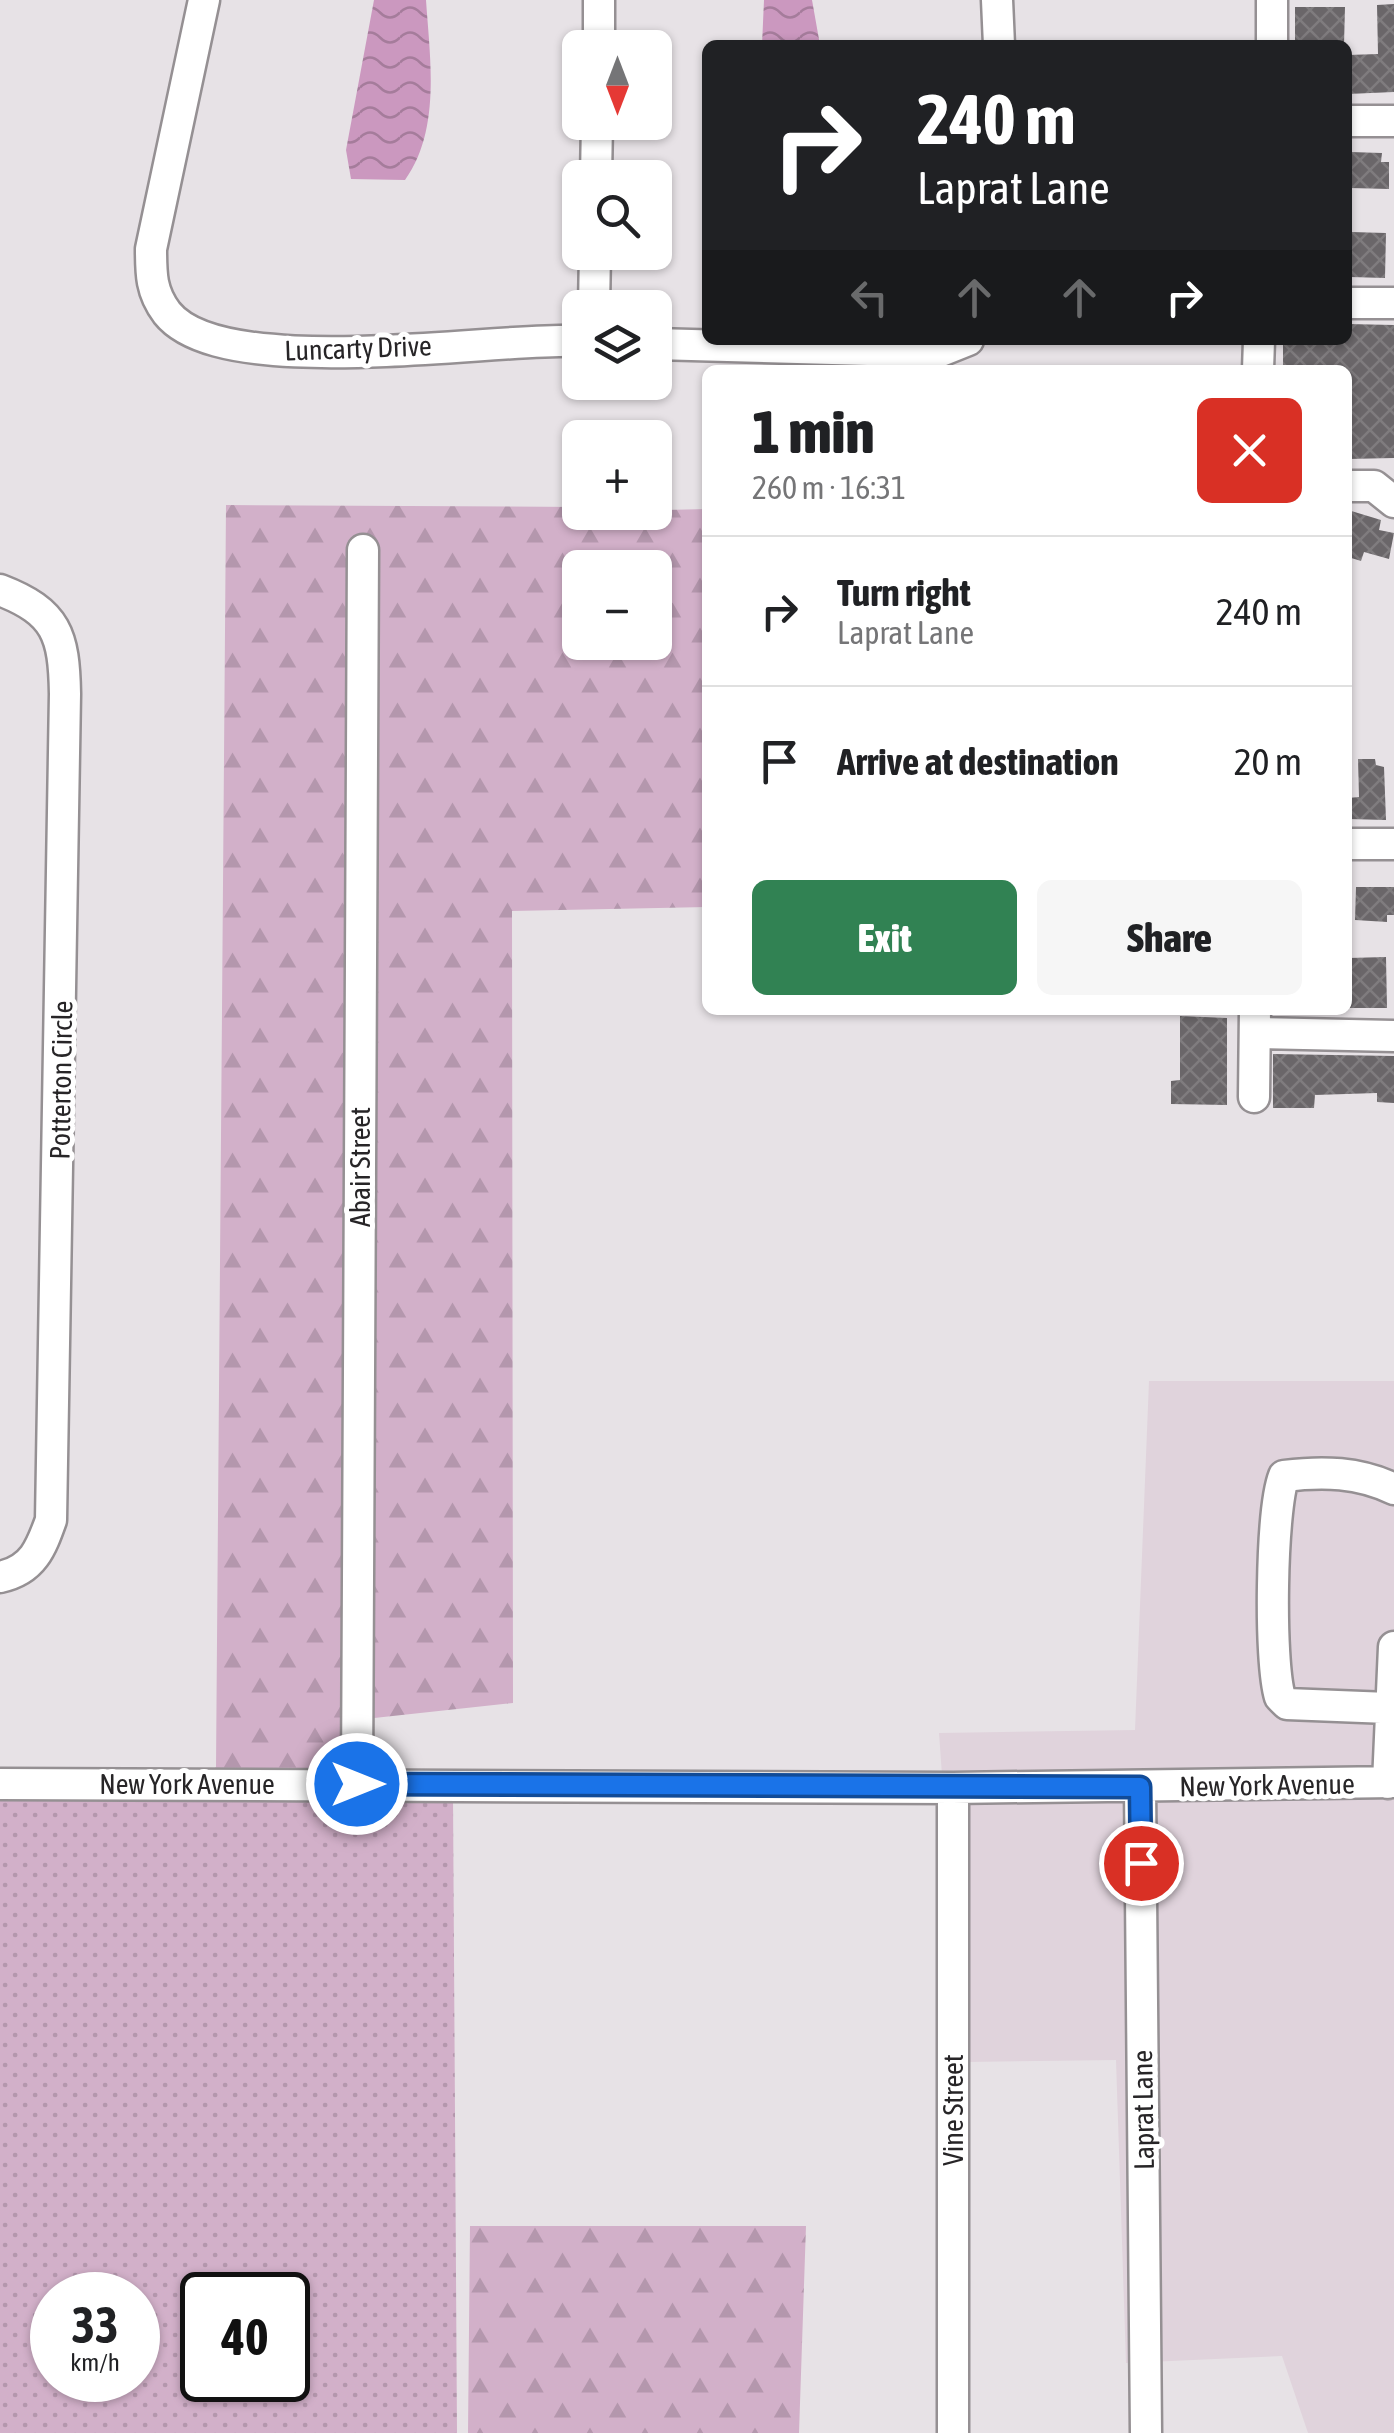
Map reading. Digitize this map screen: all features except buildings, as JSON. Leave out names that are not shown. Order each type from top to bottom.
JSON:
[{"type":"street","name":"Luncarty Drive","points":[[204,0],[151,249],[151,286],[169,316],[199,334],[260,350],[330,354],[562,340]]},
{"type":"street","points":[[599,30],[600,0]]},
{"type":"street","points":[[997,0],[999,40]]},
{"type":"street","points":[[1272,0],[1272,40]]},
{"type":"street","points":[[1352,121],[1394,122]]},
{"type":"street","points":[[1352,303],[1394,303]]},
{"type":"street","points":[[672,344],[938,352],[956,345]]},
{"type":"street","points":[[1352,486],[1374,486],[1394,502]]},
{"type":"street","name":"Abair Street","points":[[357,1784],[362,550]]},
{"type":"street","name":"Potterton Circle","points":[[0,590],[36,604],[54,628],[64,651],[65,694],[51,1520],[38,1557],[0,1577]]},
{"type":"street","points":[[1352,844],[1394,844]]},
{"type":"street","points":[[1254,1097],[1255,1022],[1394,1036]]},
{"type":"street","points":[[1388,1708],[1287,1704],[1280,1697],[1276,1525],[1277,1493],[1284,1476],[1317,1472],[1364,1477],[1394,1489]]},
{"type":"street","points":[[1391,1782],[1388,1708],[1394,1647]]},
{"type":"street","name":"New York Avenue","points":[[0,1784],[953,1788],[1391,1782]]},
{"type":"street","name":"Laprat Lane","points":[[1140,1787],[1146,2433]]},
{"type":"street","name":"Vine Street","points":[[953,1788],[953,2433]]},
{"type":"shaded area","points":[[1149,1381],[1394,1381],[1394,1770],[942,1775],[939,1733],[1135,1730]]},
{"type":"shaded area","points":[[1394,1795],[1394,2433],[1308,2433],[1282,2356],[1126,2363],[1116,2060],[966,2062],[944,1800]]},
{"type":"green space","points":[[226,505],[562,507],[562,530],[672,530],[672,510],[702,509],[702,907],[512,911],[513,1703],[365,1719],[367,1771],[212,1771],[216,1767]]},
{"type":"green space","points":[[0,1797],[453,1797],[457,2433],[0,2433]]},
{"type":"green space","points":[[470,2226],[806,2226],[799,2433],[468,2433]]},
{"type":"water","points":[[374,0],[426,0],[431,70],[429,117],[416,160],[405,180],[351,179],[346,150]]},
{"type":"water","points":[[764,0],[812,0],[819,40],[762,40]]},
{"type":"route","points":[[357,1784],[1140,1787],[1141,1863]]}]
